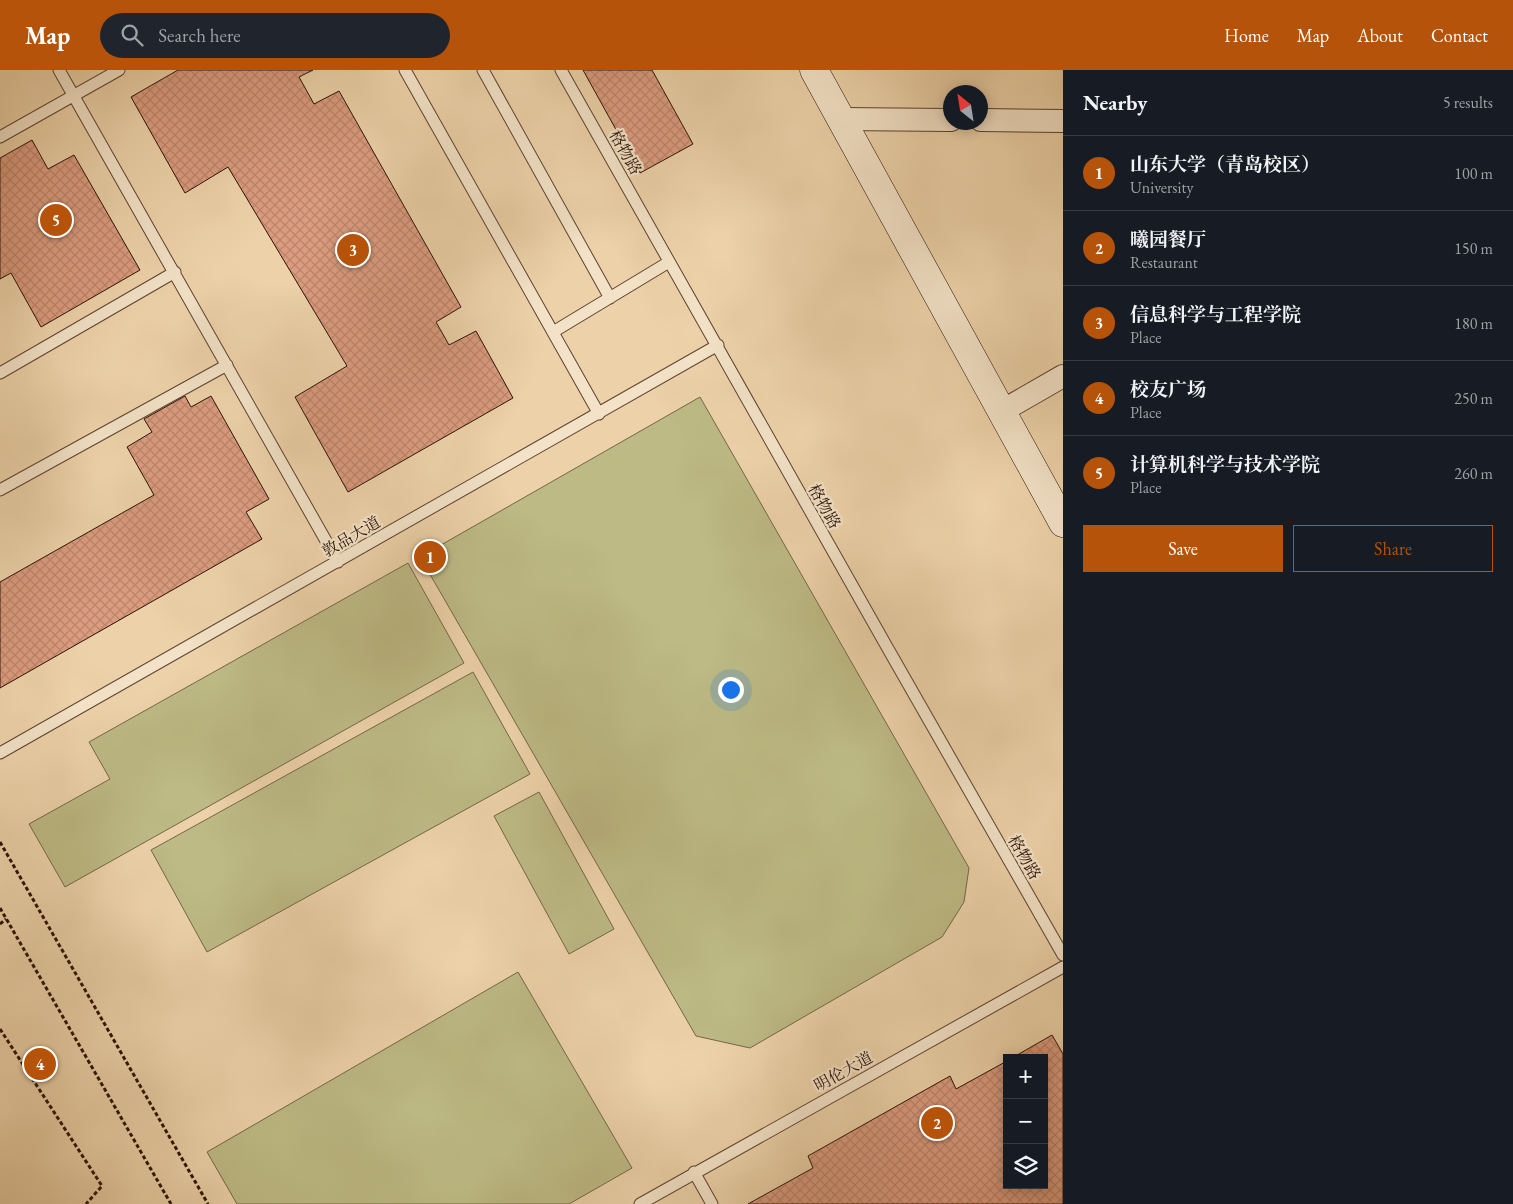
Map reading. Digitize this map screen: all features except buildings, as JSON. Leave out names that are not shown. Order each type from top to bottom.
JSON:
[{"type":"main road","points":[[814,70],[1063,523]]},
{"type":"street","points":[[841,119],[943,120]]},
{"type":"street","points":[[988,121],[1061,126]]},
{"type":"street","points":[[1002,411],[1063,376]]},
{"type":"lane","points":[[59,70],[338,562]]},
{"type":"lane","points":[[0,137],[119,70]]},
{"type":"lane","points":[[405,70],[598,414]]},
{"type":"lane","points":[[483,70],[610,298]]},
{"type":"lane","name":"格物路","points":[[561,70],[718,345],[840,568],[1063,955]]},
{"type":"lane","points":[[553,332],[669,262]]},
{"type":"lane","points":[[0,372],[175,272]]},
{"type":"lane","name":"敦品大道","points":[[0,753],[718,345]]},
{"type":"lane","points":[[0,490],[227,365]]},
{"type":"lane","name":"明伦大道","points":[[640,1204],[694,1172],[1063,967]]},
{"type":"lane","points":[[694,1172],[712,1204]]},
{"type":"path","points":[[0,842],[208,1204]]},
{"type":"path","points":[[0,908],[171,1204]]},
{"type":"path","points":[[0,924],[6,919]]},
{"type":"path","points":[[0,1028],[102,1186],[86,1204]]},
{"type":"shaded area","points":[[700,397],[969,868],[964,902],[942,937],[750,1048],[696,1036],[420,557]]},
{"type":"shaded area","points":[[408,563],[464,663],[65,887],[29,824],[110,779],[89,742]]},
{"type":"shaded area","points":[[473,672],[530,774],[207,952],[151,850]]},
{"type":"shaded area","points":[[539,792],[614,929],[569,954],[494,816]]},
{"type":"shaded area","points":[[518,972],[632,1168],[569,1204],[237,1204],[207,1152]]},
{"type":"place","name":"计算机科学与技术学院","points":[[56,220]]},
{"type":"place","name":"信息科学与工程学院","points":[[353,250]]},
{"type":"place","name":"山东大学（青岛校区）","points":[[430,557]]},
{"type":"place","name":"校友广场","points":[[40,1064]]},
{"type":"place","name":"曦园餐厅","points":[[937,1123]]}]
